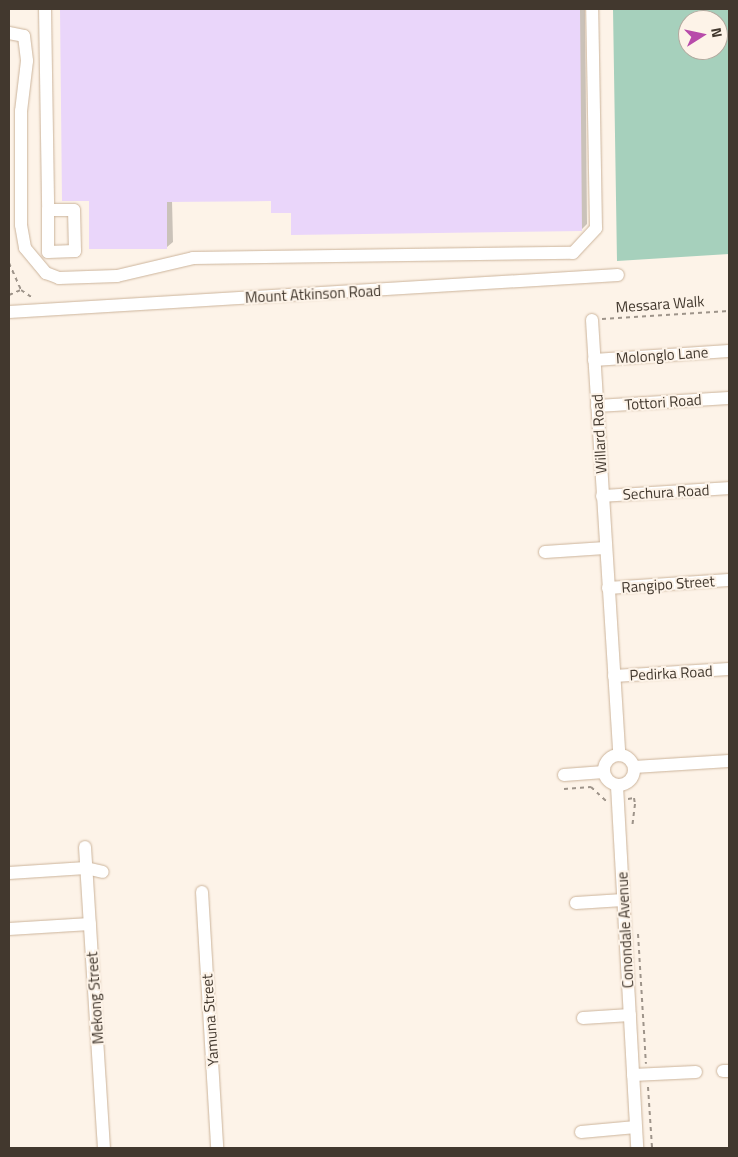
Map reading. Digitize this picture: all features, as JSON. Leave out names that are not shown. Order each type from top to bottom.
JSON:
[{"type":"street","points":[[45,9],[48,210]]},
{"type":"street","points":[[9,33],[24,36],[27,60],[21,111],[20,225],[25,248],[46,273],[69,278],[117,276],[193,258],[573,253],[596,228],[592,9]]},
{"type":"street","name":"Mount Atkinson Road","points":[[9,312],[618,275]]},
{"type":"street","name":"Willard Road","points":[[592,320],[619,755]]},
{"type":"street","name":"Molonglo Lane","points":[[594,360],[729,351]]},
{"type":"street","name":"Tottori Road","points":[[597,406],[729,398]]},
{"type":"street","name":"Sechura Road","points":[[602,496],[729,488]]},
{"type":"street","points":[[544,552],[605,548]]},
{"type":"street","name":"Rangipo Street","points":[[608,588],[729,580]]},
{"type":"street","name":"Pedirka Road","points":[[614,676],[729,669]]},
{"type":"street","points":[[604,772],[609,758],[619,755],[634,767],[729,761]]},
{"type":"street","points":[[604,772],[617,786],[630,781],[634,767]]},
{"type":"street","points":[[564,775],[604,772]]},
{"type":"street","name":"Conondale Avenue","points":[[617,786],[637,1148]]},
{"type":"street","name":"Mekong Street","points":[[85,847],[104,1148]]},
{"type":"street","points":[[9,872],[86,868],[103,872]]},
{"type":"street","name":"Yamuna Street","points":[[202,892],[218,1148]]},
{"type":"street","points":[[576,903],[623,900]]},
{"type":"street","points":[[9,929],[90,924]]},
{"type":"street","points":[[583,1018],[630,1015]]},
{"type":"street","points":[[633,1075],[696,1072]]},
{"type":"street","points":[[581,1132],[636,1127]]},
{"type":"path","points":[[9,263],[21,290]]},
{"type":"path","name":"Messara Walk","points":[[592,320],[729,311]]},
{"type":"path","points":[[564,789],[591,787],[604,801]]},
{"type":"path","points":[[631,831],[634,798]]},
{"type":"path","points":[[637,928],[652,1148]]},
{"type":"green space","points":[[613,9],[729,9],[729,254],[617,261]]},
{"type":"building","points":[[60,9],[580,9],[582,231],[291,235],[291,213],[271,213],[271,201],[167,202],[167,249],[89,249],[89,201],[62,201]]}]
